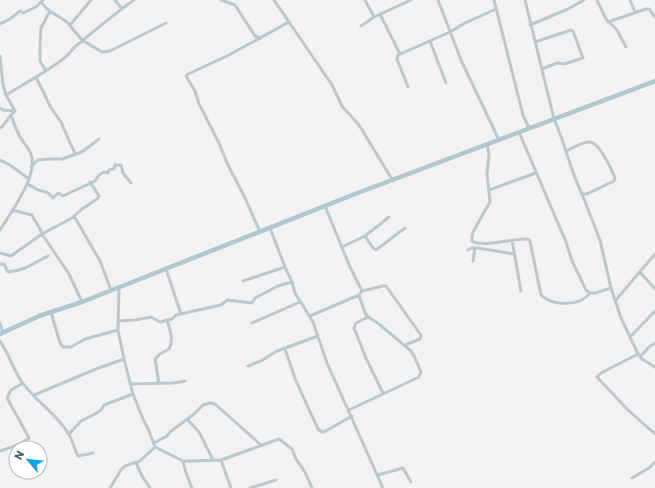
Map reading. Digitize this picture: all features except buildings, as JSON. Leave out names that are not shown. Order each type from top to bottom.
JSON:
[{"type":"main road","points":[[1,333],[51,312],[82,302],[325,206],[393,181],[425,167],[655,81]]},
{"type":"street","points":[[70,25],[91,0]]},
{"type":"street","points":[[115,0],[122,9]]},
{"type":"street","points":[[6,95],[69,55],[74,47],[82,40],[134,0]]},
{"type":"street","points":[[221,0],[235,5],[255,36],[261,38]]},
{"type":"street","points":[[274,0],[332,85],[342,106],[359,125],[393,181]]},
{"type":"street","points":[[365,0],[374,17]]},
{"type":"street","points":[[361,26],[374,17],[412,0]]},
{"type":"street","points":[[438,0],[461,60],[499,140]]},
{"type":"street","points":[[494,0],[523,115],[529,128]]},
{"type":"street","points":[[525,0],[554,119],[600,240],[611,288],[621,318],[639,356],[655,367]]},
{"type":"street","points":[[530,24],[568,9],[584,0]]},
{"type":"street","points":[[597,0],[602,13],[619,34],[626,47]]},
{"type":"street","points":[[630,0],[635,12]]},
{"type":"street","points":[[0,24],[10,19],[20,11],[23,13],[26,12],[42,1],[50,11],[70,25],[82,40],[102,52],[106,52],[126,44],[166,23]]},
{"type":"street","points":[[408,87],[397,59],[400,54],[450,32],[465,23],[496,9]]},
{"type":"street","points":[[608,22],[647,9],[655,17]]},
{"type":"street","points":[[46,71],[40,61],[41,28],[50,11]]},
{"type":"street","points":[[380,14],[400,54]]},
{"type":"street","points":[[260,232],[216,137],[198,104],[195,91],[186,76],[289,22]]},
{"type":"street","points":[[535,42],[571,30],[583,58],[564,64],[557,63],[542,69]]},
{"type":"street","points":[[430,41],[446,83]]},
{"type":"street","points":[[0,56],[3,85],[6,95],[15,112]]},
{"type":"street","points":[[36,77],[51,108],[61,122],[75,154]]},
{"type":"street","points":[[0,108],[15,112]]},
{"type":"street","points":[[0,128],[10,115],[15,112]]},
{"type":"street","points":[[0,230],[22,195],[29,179],[31,167],[31,155],[19,135],[10,115]]},
{"type":"street","points":[[519,132],[566,242],[572,262],[586,290],[590,293],[595,293],[611,288]]},
{"type":"street","points":[[31,167],[38,160],[62,159],[75,154],[87,149],[99,139]]},
{"type":"street","points":[[566,151],[591,142],[595,144],[615,178],[612,183],[587,194],[582,194]]},
{"type":"street","points":[[487,145],[490,154],[486,174],[490,202],[474,230],[472,241],[482,244],[528,239],[530,241],[541,295],[544,298],[561,303],[573,303],[587,297],[590,293]]},
{"type":"street","points":[[0,160],[10,165],[29,179]]},
{"type":"street","points":[[27,184],[38,190],[42,189],[49,192],[53,198],[58,192],[63,196],[90,182],[95,181],[99,175],[104,172],[108,173],[109,170],[114,169],[115,165],[121,165],[122,173],[131,183]]},
{"type":"street","points":[[489,190],[536,173]]},
{"type":"street","points":[[0,253],[11,256],[42,234],[74,216],[98,198],[90,182]]},
{"type":"street","points":[[325,206],[350,267],[362,291]]},
{"type":"street","points":[[12,210],[32,215],[35,223],[41,229],[42,234],[70,274],[82,302]]},
{"type":"street","points":[[74,216],[100,261],[111,290]]},
{"type":"street","points":[[342,247],[365,236],[389,217]]},
{"type":"street","points":[[270,228],[295,293],[310,316],[327,363],[383,488]]},
{"type":"street","points":[[365,236],[376,250],[405,228]]},
{"type":"street","points":[[512,240],[522,291]]},
{"type":"street","points":[[468,250],[475,248],[514,254]]},
{"type":"street","points":[[473,261],[475,248]]},
{"type":"street","points":[[615,301],[655,254]]},
{"type":"street","points":[[0,264],[4,264],[8,272],[20,271],[48,256]]},
{"type":"street","points":[[651,259],[655,260]]},
{"type":"street","points":[[243,281],[285,267]]},
{"type":"street","points":[[166,269],[181,314]]},
{"type":"street","points":[[640,272],[655,289]]},
{"type":"street","points":[[119,321],[151,317],[160,322],[172,319],[176,315],[221,305],[227,300],[252,303],[255,298],[267,291],[292,282]]},
{"type":"street","points":[[310,316],[359,295],[362,291],[386,286],[421,335],[420,339],[405,345]]},
{"type":"street","points":[[119,287],[118,330],[124,359],[133,394],[155,447]]},
{"type":"street","points":[[349,410],[383,392],[419,377],[421,374],[415,358],[405,345],[368,317],[359,295]]},
{"type":"street","points":[[252,323],[300,302]]},
{"type":"street","points":[[630,337],[655,311]]},
{"type":"street","points":[[51,312],[60,343],[63,347],[71,347],[85,339],[118,330]]},
{"type":"street","points":[[368,317],[356,323],[354,328],[366,358],[383,392]]},
{"type":"street","points":[[159,384],[155,359],[169,349],[172,344],[167,320]]},
{"type":"street","points":[[0,323],[1,333]]},
{"type":"street","points":[[248,366],[261,361],[278,351],[318,336]]},
{"type":"street","points":[[0,341],[8,353],[13,367],[23,383],[58,420],[69,434],[78,456],[93,453]]},
{"type":"street","points":[[655,343],[639,356],[601,373],[597,377],[628,410],[655,434]]},
{"type":"street","points":[[285,349],[296,381],[318,429],[324,432],[352,416]]},
{"type":"street","points":[[34,395],[124,359]]},
{"type":"street","points":[[130,384],[159,384],[184,381]]},
{"type":"street","points":[[0,451],[20,444],[29,438],[7,398],[11,390],[23,383]]},
{"type":"street","points":[[69,434],[81,421],[101,410],[104,405],[133,394]]},
{"type":"street","points":[[154,443],[166,438],[174,429],[188,419],[203,404],[210,403],[215,404],[261,445]]},
{"type":"street","points":[[188,419],[199,432],[213,460]]},
{"type":"street","points":[[155,447],[183,460],[221,460],[279,439],[290,447],[305,472],[312,488]]},
{"type":"street","points":[[110,488],[125,466],[140,461],[155,447]]},
{"type":"street","points":[[183,460],[192,488]]},
{"type":"street","points":[[221,460],[231,488]]},
{"type":"street","points":[[632,478],[649,468],[655,462]]},
{"type":"street","points":[[136,463],[150,488]]},
{"type":"street","points":[[378,475],[403,468],[411,482]]},
{"type":"street","points":[[250,488],[276,480]]},
{"type":"street","points":[[114,482],[116,488]]}]
